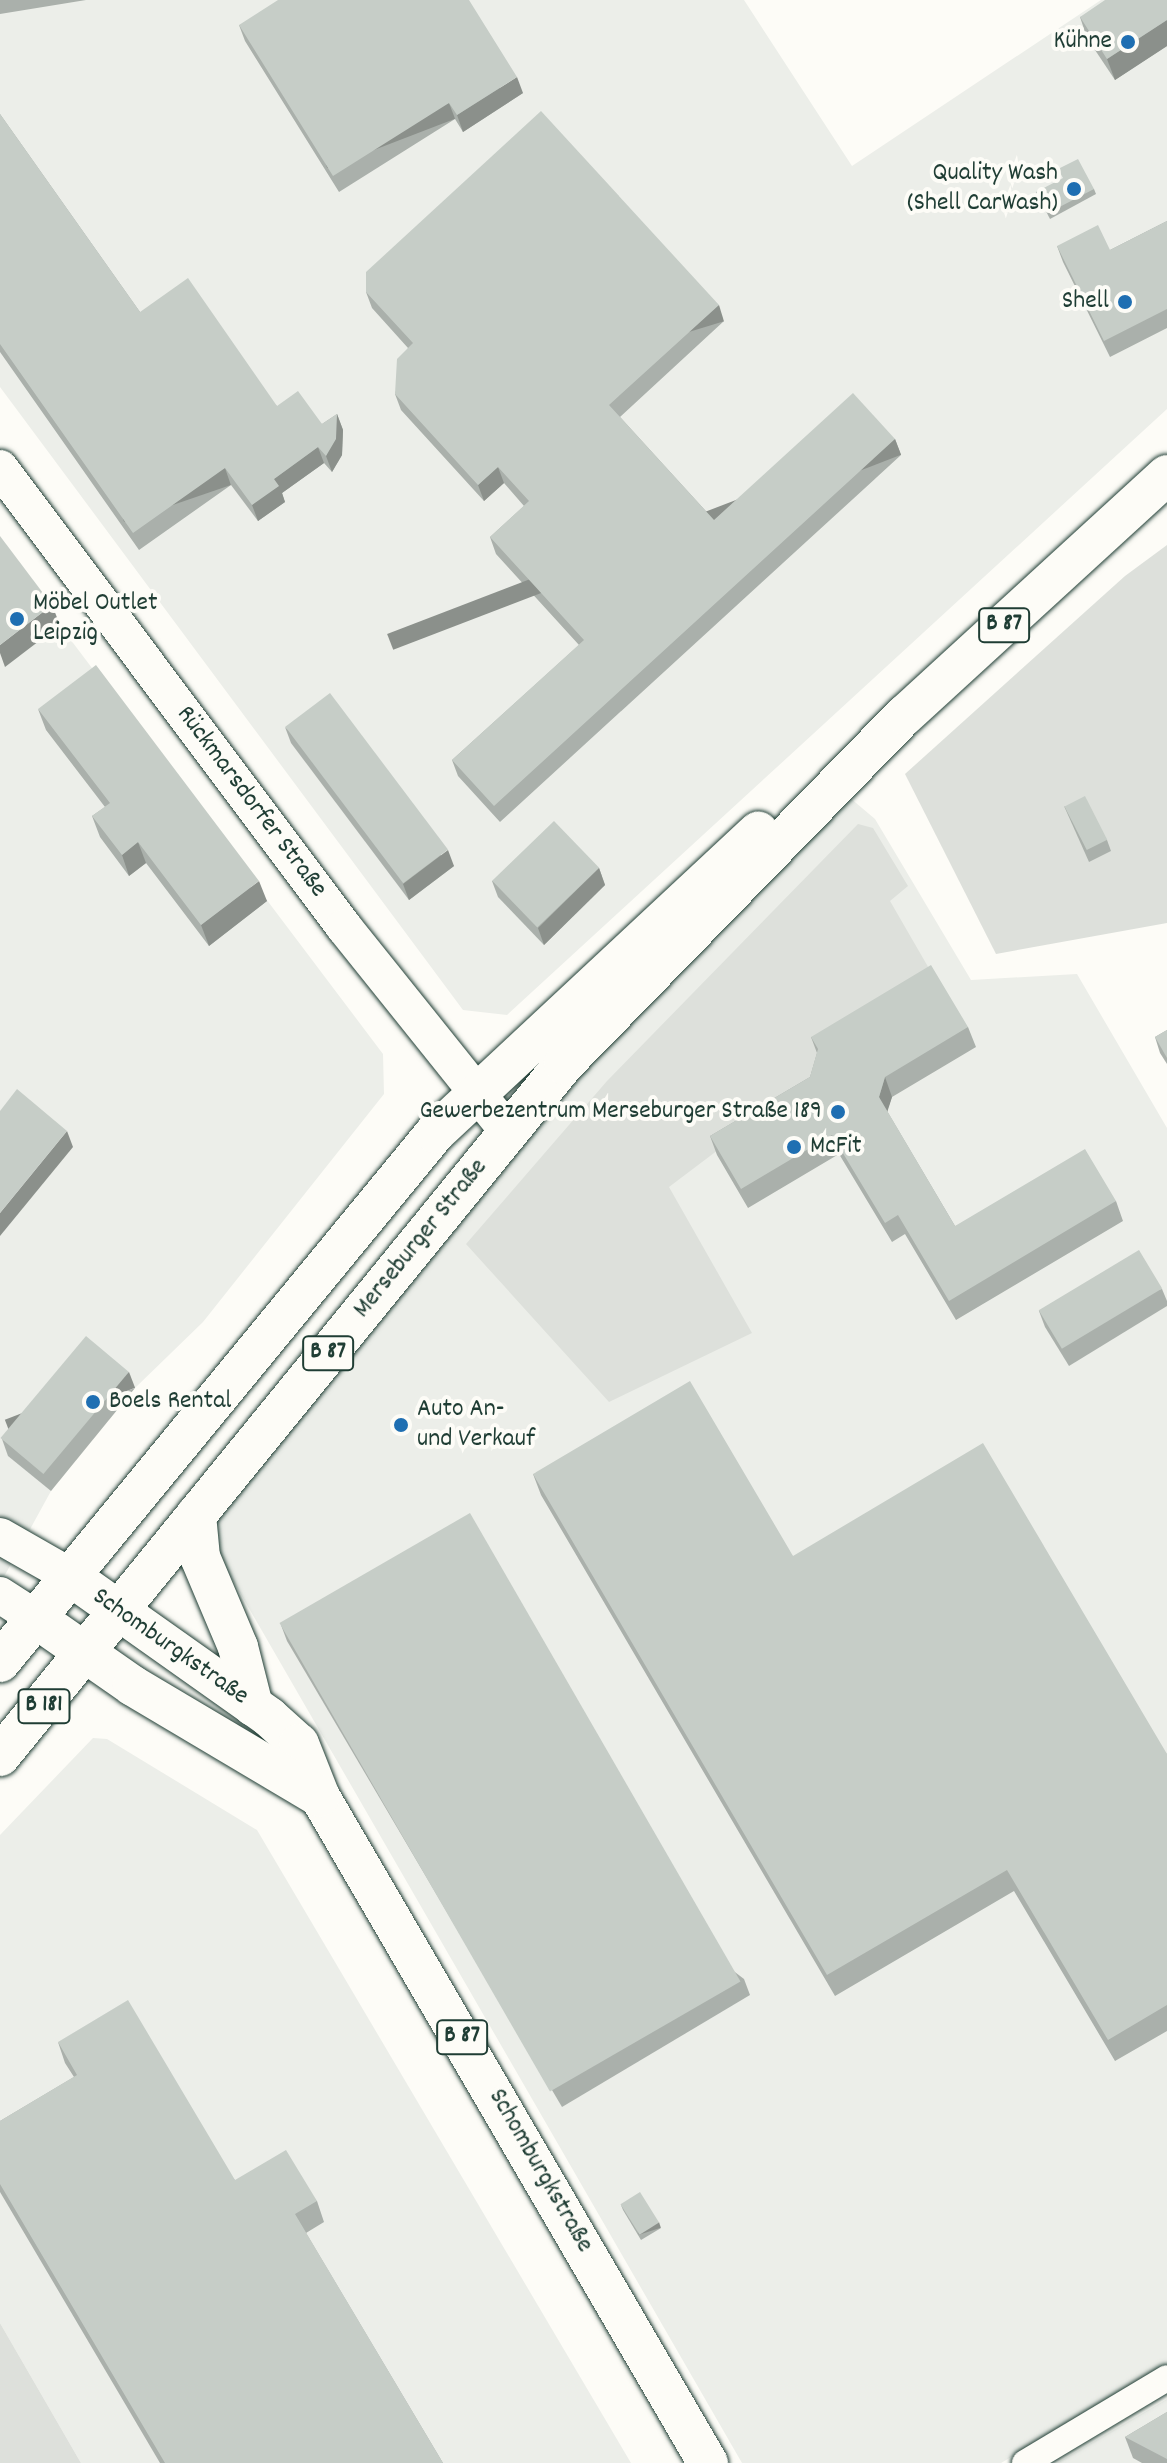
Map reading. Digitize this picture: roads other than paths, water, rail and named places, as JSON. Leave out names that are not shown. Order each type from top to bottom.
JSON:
[{"type":"main road","name":"Rückmarsdorfer Straße","points":[[0,468],[344,927],[508,1132]]},
{"type":"main road","name":"Merseburger Straße","points":[[0,1756],[86,1655],[508,1132],[592,1035],[905,715],[1167,475]]},
{"type":"main road","name":"Merseburger Straße","points":[[0,1662],[435,1133],[781,812],[905,715]]},
{"type":"main road","points":[[196,1515],[200,1557],[238,1647],[253,1706]]},
{"type":"main road","points":[[0,1536],[70,1576]]},
{"type":"main road","name":"Schomburgkstraße","points":[[70,1576],[253,1706],[299,1744],[320,1797],[708,2463]]},
{"type":"main road","points":[[0,1595],[37,1619]]},
{"type":"main road","name":"Schomburgkstraße","points":[[37,1619],[86,1655],[320,1797]]},
{"type":"street","points":[[1025,2463],[1167,2378]]},
{"type":"place","name":"Kühne","points":[[1128,42]]},
{"type":"place","name":"Quality Wash (Shell CarWash)","points":[[1074,189]]},
{"type":"place","name":"Shell","points":[[1125,302]]},
{"type":"place","name":"Möbel Outlet Leipzig","points":[[17,619]]},
{"type":"place","name":"Gewerbezentrum Merseburger Straße 189","points":[[838,1112]]},
{"type":"place","name":"McFit","points":[[794,1147]]},
{"type":"place","name":"Boels Rental","points":[[93,1402]]},
{"type":"place","name":"Auto An- und Verkauf","points":[[401,1425]]}]
